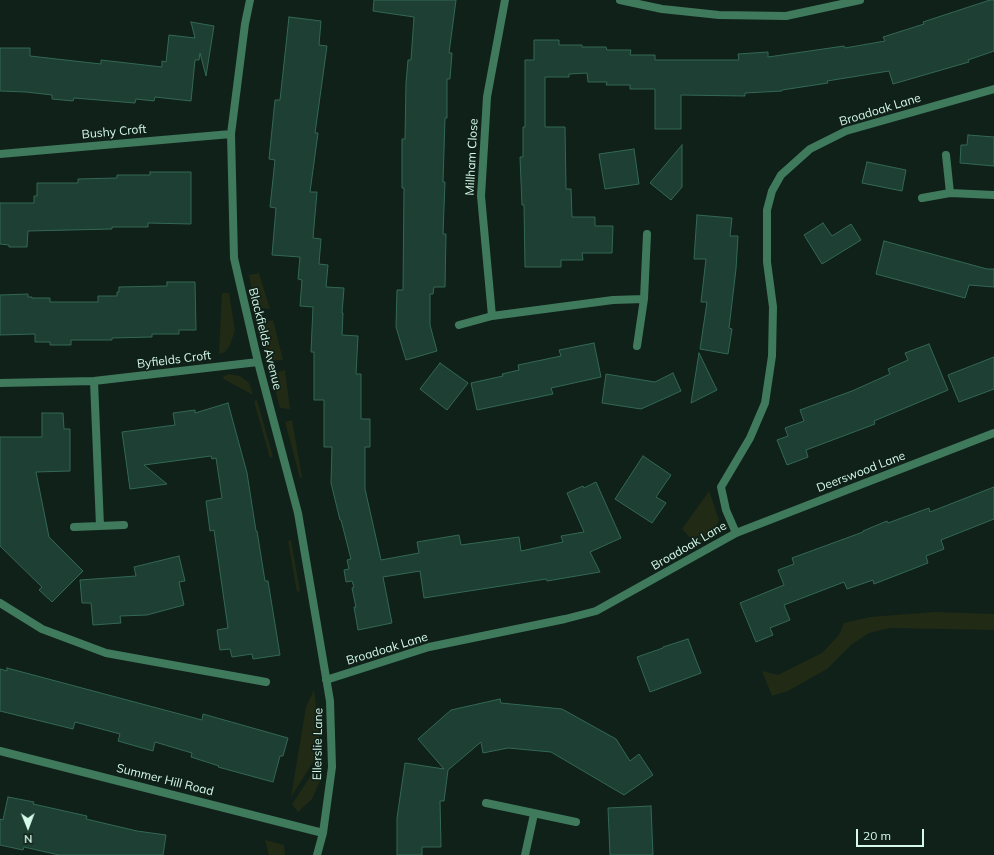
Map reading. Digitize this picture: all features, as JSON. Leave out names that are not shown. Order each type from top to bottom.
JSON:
[{"type":"street","name":"Blackfields Avenue","points":[[250,0],[245,24],[230,134],[234,258],[258,362],[298,513],[326,680]]},
{"type":"street","name":"Millham Close","points":[[492,316],[481,196],[487,97],[505,0]]},
{"type":"street","points":[[620,0],[662,9],[719,15],[786,16],[860,0]]},
{"type":"street","name":"Broadoak Lane","points":[[326,680],[429,647],[565,619],[596,611],[736,532],[726,510],[721,487],[750,438],[765,403],[772,356],[773,307],[767,262],[767,210],[772,192],[781,175],[810,149],[846,131],[994,89]]},
{"type":"street","name":"Bushy Croft","points":[[0,154],[230,134]]},
{"type":"street","points":[[946,155],[950,193]]},
{"type":"street","points":[[922,198],[950,193],[994,195]]},
{"type":"street","points":[[637,346],[644,300],[647,234]]},
{"type":"street","points":[[459,325],[492,316],[613,300],[644,300]]},
{"type":"street","name":"Byfields Croft","points":[[0,383],[94,382],[258,362]]},
{"type":"street","points":[[94,382],[100,526]]},
{"type":"street","name":"Deerswood Lane","points":[[736,532],[994,433]]},
{"type":"street","points":[[74,527],[124,525]]},
{"type":"street","points":[[0,603],[42,629],[106,653],[266,682]]},
{"type":"street","name":"Ellerslie Lane","points":[[318,855],[323,833],[332,767],[330,702],[326,680]]},
{"type":"street","name":"Summer Hill Road","points":[[0,751],[323,833]]},
{"type":"street","points":[[486,803],[576,822]]},
{"type":"street","points":[[525,855],[534,814]]},
{"type":"green space","points":[[259,273],[270,309],[255,307],[249,275]]},
{"type":"green space","points":[[222,293],[229,293],[235,330],[230,345],[225,352],[219,354]]},
{"type":"green space","points":[[273,320],[283,360],[268,361],[257,324]]},
{"type":"green space","points":[[285,370],[290,409],[280,408],[271,374]]},
{"type":"green space","points":[[228,374],[240,376],[249,383],[253,395],[222,378]]},
{"type":"green space","points":[[257,400],[273,457],[270,458],[254,401]]},
{"type":"green space","points":[[292,420],[302,477],[300,478],[285,422]]},
{"type":"green space","points":[[709,491],[719,520],[712,535],[696,544],[682,529]]},
{"type":"green space","points":[[291,540],[300,591],[297,592],[288,541]]},
{"type":"green space","points":[[935,612],[994,614],[994,630],[889,628],[869,633],[851,645],[827,669],[788,691],[772,696],[762,671],[778,675],[822,653],[839,635],[844,623],[870,617]]},
{"type":"green space","points":[[314,690],[320,751],[291,797],[306,707]]},
{"type":"green space","points":[[322,759],[320,781],[312,799],[298,812],[292,804]]},
{"type":"green space","points":[[265,840],[284,845],[285,855],[269,855]]},
{"type":"building","points":[[374,0],[456,0],[449,53],[452,53],[450,79],[447,79],[447,118],[445,118],[443,234],[446,234],[445,287],[434,287],[433,294],[430,294],[430,325],[437,351],[406,360],[396,327],[397,290],[403,290],[404,188],[402,188],[402,139],[405,139],[406,83],[408,60],[411,60],[414,17],[373,11]]},
{"type":"building","points":[[990,0],[994,0],[994,51],[968,60],[969,62],[893,84],[889,71],[827,81],[828,83],[782,91],[745,93],[745,96],[681,95],[681,129],[655,129],[655,89],[630,89],[630,85],[606,85],[607,82],[588,82],[587,73],[569,74],[569,77],[545,77],[545,127],[565,127],[566,189],[571,189],[572,217],[595,217],[595,226],[613,226],[612,253],[582,253],[583,260],[561,260],[561,267],[525,267],[524,205],[522,205],[520,157],[523,157],[523,127],[525,127],[525,60],[534,60],[534,40],[559,40],[559,45],[606,47],[607,50],[631,50],[630,55],[655,55],[655,60],[739,60],[738,54],[768,52],[768,57],[844,46],[845,48],[885,41],[883,37]]},
{"type":"building","points":[[289,17],[321,21],[319,45],[327,46],[315,133],[318,133],[310,192],[317,192],[313,238],[321,239],[319,264],[328,265],[326,287],[344,288],[342,335],[358,336],[356,374],[361,374],[361,419],[370,419],[370,447],[365,447],[365,489],[381,560],[419,553],[417,542],[459,535],[461,545],[519,537],[521,551],[563,542],[561,536],[584,532],[567,493],[583,486],[584,488],[596,482],[621,538],[590,552],[600,572],[424,598],[420,571],[383,577],[392,623],[358,630],[354,607],[356,607],[352,588],[354,587],[352,581],[346,582],[344,570],[349,569],[347,560],[351,559],[331,483],[332,447],[324,447],[324,400],[314,400],[314,352],[311,352],[313,307],[300,306],[302,280],[298,279],[300,257],[272,255],[276,208],[270,207],[275,160],[269,159],[275,100],[280,100]]},
{"type":"building","points":[[191,22],[214,26],[206,76],[200,53],[199,60],[195,60],[191,101],[155,97],[154,101],[136,99],[135,103],[74,98],[73,101],[52,99],[52,95],[0,91],[0,48],[30,48],[30,56],[101,64],[101,60],[162,67],[162,61],[166,62],[169,35],[195,38]]},
{"type":"building","points":[[968,135],[994,137],[994,166],[960,163],[961,145],[967,145]]},
{"type":"building","points":[[682,145],[682,187],[671,200],[650,183]]},
{"type":"building","points":[[634,149],[639,184],[605,189],[599,154]]},
{"type":"building","points":[[867,162],[906,170],[902,191],[862,183]]},
{"type":"building","points":[[150,172],[191,172],[191,224],[148,223],[148,227],[28,231],[27,247],[9,247],[9,245],[0,244],[0,203],[34,203],[34,196],[37,196],[37,183],[78,183],[78,179],[117,178],[117,175],[150,175]]},
{"type":"building","points":[[697,215],[732,218],[730,236],[738,236],[736,269],[729,328],[732,329],[728,354],[700,349],[707,302],[701,302],[706,259],[694,259]]},
{"type":"building","points":[[823,223],[832,236],[851,224],[861,240],[822,264],[804,235]]},
{"type":"building","points":[[884,241],[987,269],[994,269],[994,287],[969,285],[965,298],[876,274]]},
{"type":"building","points":[[167,282],[195,282],[196,330],[179,330],[179,334],[152,334],[152,337],[112,338],[112,340],[71,340],[71,345],[50,345],[50,342],[35,342],[35,334],[0,335],[0,295],[28,294],[28,297],[32,298],[50,298],[50,302],[98,302],[98,296],[117,296],[119,287],[167,286]]},
{"type":"building","points":[[594,343],[601,377],[551,388],[553,394],[477,410],[471,383],[503,376],[502,374],[519,370],[518,365],[561,356],[559,350]]},
{"type":"building","points":[[929,344],[948,390],[874,421],[875,424],[806,450],[808,457],[787,465],[777,440],[788,436],[785,428],[804,421],[800,410],[852,391],[890,374],[888,369],[908,360],[905,353]]},
{"type":"building","points":[[699,353],[717,390],[691,403]]},
{"type":"building","points":[[994,357],[994,389],[959,402],[948,375]]},
{"type":"building","points":[[440,363],[468,383],[447,410],[420,389]]},
{"type":"building","points":[[673,373],[681,391],[641,409],[602,403],[606,374],[655,382]]},
{"type":"building","points":[[228,403],[247,473],[265,581],[268,581],[280,655],[253,659],[252,654],[232,657],[230,649],[220,650],[217,630],[228,628],[214,530],[210,531],[206,501],[222,498],[216,458],[212,459],[211,456],[144,465],[167,484],[130,489],[122,432],[175,425],[173,413],[195,410],[195,413]]},
{"type":"building","points":[[42,413],[63,413],[64,429],[70,429],[70,471],[36,472],[49,537],[83,571],[52,602],[39,590],[42,587],[0,546],[0,437],[42,437]]},
{"type":"building","points":[[643,456],[671,475],[656,497],[666,503],[652,523],[615,499]]},
{"type":"building","points":[[994,487],[994,519],[941,540],[944,549],[926,556],[928,563],[874,584],[873,580],[847,589],[844,582],[784,605],[790,620],[770,628],[773,635],[756,642],[740,603],[784,585],[778,570],[794,564],[792,558],[863,532],[887,521],[888,523],[929,508],[930,512]]},
{"type":"building","points":[[179,556],[185,581],[179,582],[184,605],[147,615],[120,616],[121,623],[93,625],[91,603],[82,603],[80,580],[136,576],[134,567]]},
{"type":"building","points":[[688,639],[701,673],[650,692],[637,657]]},
{"type":"building","points":[[7,668],[202,720],[203,714],[288,738],[283,756],[280,756],[273,782],[218,767],[219,766],[191,757],[192,753],[155,742],[153,751],[118,741],[120,734],[75,722],[73,729],[0,711],[0,669],[7,671]]},
{"type":"building","points":[[500,699],[501,703],[562,709],[616,739],[630,761],[639,754],[653,775],[624,795],[551,752],[508,748],[483,753],[481,742],[448,770],[444,801],[440,801],[441,847],[422,847],[422,855],[397,855],[397,818],[405,763],[444,769],[418,739],[451,710]]},
{"type":"building","points":[[8,797],[34,802],[33,804],[87,816],[86,819],[137,831],[166,835],[163,855],[59,855],[24,847],[23,850],[0,845],[0,819],[3,820]]},
{"type":"building","points":[[651,806],[653,855],[610,855],[608,808]]}]
